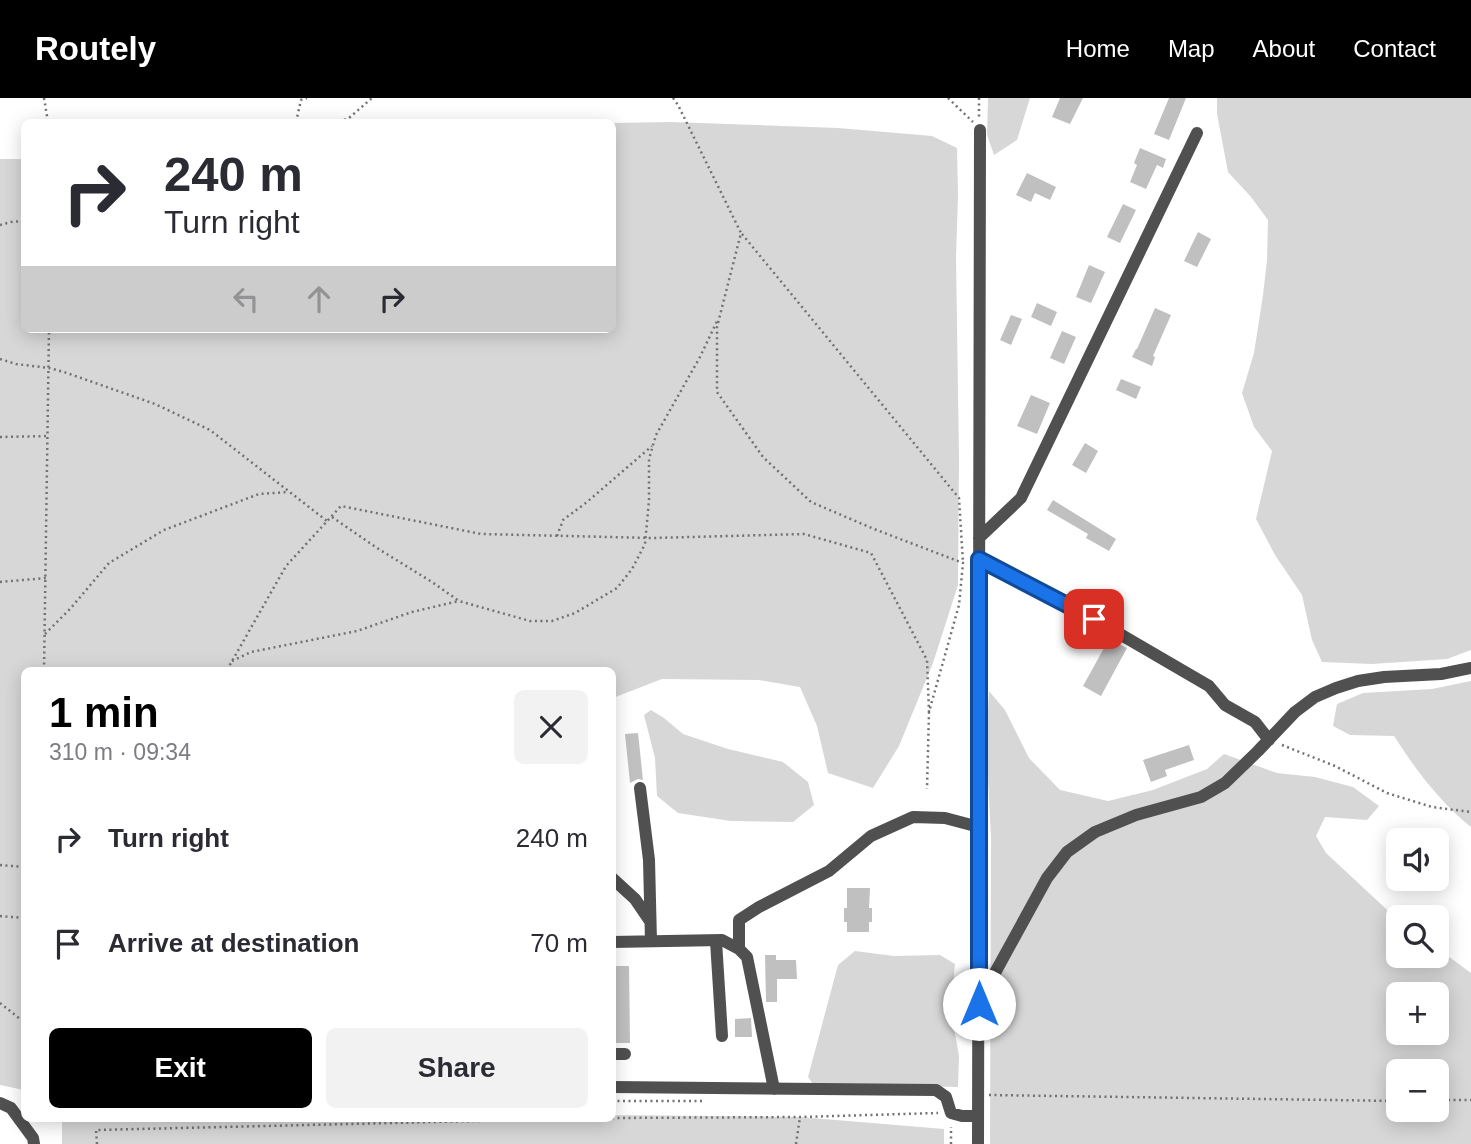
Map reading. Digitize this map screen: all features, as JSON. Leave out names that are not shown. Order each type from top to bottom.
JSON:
[{"type":"street","points":[[978,1144],[980,130]]},
{"type":"street","points":[[979,538],[1021,498],[1197,133]]},
{"type":"street","points":[[979,559],[1094,619],[1209,686],[1225,705],[1255,722],[1269,740]]},
{"type":"street","points":[[979,1004],[1047,878],[1067,852],[1095,832],[1136,816],[1201,797],[1225,783],[1295,712],[1315,697],[1371,678],[1441,674],[1471,668]]},
{"type":"street","points":[[640,788],[649,860],[651,941]]},
{"type":"street","points":[[739,949],[739,920],[829,871],[871,836],[913,817],[945,818],[979,827]]},
{"type":"street","points":[[616,882],[635,899],[651,921]]},
{"type":"street","points":[[616,942],[722,940],[739,949],[747,957],[774,1089]]},
{"type":"street","points":[[716,941],[722,1036]]},
{"type":"street","points":[[616,1087],[936,1090],[946,1097],[951,1113],[978,1116]]},
{"type":"street","points":[[0,1103],[11,1108],[21,1122]]},
{"type":"street","points":[[21,1122],[33,1138],[34,1144]]},
{"type":"path","points":[[44,98],[48,119]]},
{"type":"path","points":[[297,119],[301,100],[307,98]]},
{"type":"path","points":[[346,119],[372,98]]},
{"type":"path","points":[[673,98],[741,233],[958,498],[963,563],[959,604],[929,712]]},
{"type":"path","points":[[948,98],[980,130]]},
{"type":"path","points":[[979,98],[980,130]]},
{"type":"path","points":[[0,225],[21,221]]},
{"type":"path","points":[[741,233],[717,327],[717,392],[763,457],[811,502],[963,563]]},
{"type":"path","points":[[332,517],[459,601],[530,621],[552,621],[575,613],[617,588],[632,569],[645,544],[652,446],[701,357],[721,312]]},
{"type":"path","points":[[44,667],[49,333]]},
{"type":"path","points":[[0,359],[49,368],[155,404],[210,430],[328,521]]},
{"type":"path","points":[[0,437],[48,436]]},
{"type":"path","points":[[557,536],[563,520],[652,446]]},
{"type":"path","points":[[45,634],[109,563],[164,530],[259,494],[289,492]]},
{"type":"path","points":[[229,667],[286,565],[341,506],[481,534],[645,538],[804,534],[871,553],[928,660],[927,789]]},
{"type":"path","points":[[0,582],[46,578]]},
{"type":"path","points":[[232,661],[251,652],[357,631],[412,612],[459,601]]},
{"type":"path","points":[[1269,740],[1335,766],[1387,793],[1432,807],[1471,812]]},
{"type":"path","points":[[0,865],[21,867]]},
{"type":"path","points":[[0,916],[21,918]]},
{"type":"path","points":[[0,1003],[21,1020]]},
{"type":"path","points":[[978,1095],[1386,1101]]},
{"type":"path","points":[[1449,1100],[1471,1100]]},
{"type":"path","points":[[616,1101],[708,1101]]},
{"type":"path","points":[[616,1118],[951,1113],[951,1144]]},
{"type":"path","points":[[796,1144],[800,1117]]},
{"type":"path","points":[[97,1144],[96,1130],[433,1122]]},
{"type":"shaded area","points":[[988,98],[1030,98],[1017,140],[994,155],[987,135]]},
{"type":"shaded area","points":[[1217,98],[1471,98],[1471,650],[1447,659],[1372,664],[1322,662],[1312,640],[1302,595],[1275,555],[1256,519],[1272,451],[1254,427],[1242,393],[1254,353],[1263,295],[1268,220],[1228,172],[1217,114]]},
{"type":"shaded area","points":[[671,122],[838,128],[932,136],[957,148],[958,585],[933,663],[899,746],[873,788],[828,773],[817,726],[800,687],[759,680],[662,679],[616,697],[616,667],[21,667],[21,1089],[0,1085],[0,159],[21,159],[21,333],[616,333],[616,123]]},
{"type":"shaded area","points":[[1471,681],[1471,827],[1429,784],[1394,736],[1350,735],[1333,726],[1337,704],[1363,693],[1432,689]]},
{"type":"shaded area","points":[[989,691],[1005,710],[1029,758],[1060,790],[1108,801],[1153,790],[1207,769],[1224,754],[1277,773],[1315,777],[1353,787],[1379,806],[1367,820],[1325,817],[1316,836],[1326,853],[1386,909],[1386,968],[1449,968],[1449,957],[1471,973],[1471,1144],[990,1144],[991,837],[986,742]]},
{"type":"shaded area","points":[[651,710],[683,734],[728,749],[783,762],[808,782],[814,805],[793,822],[731,821],[678,813],[657,796],[655,758],[644,715]]},
{"type":"shaded area","points":[[855,951],[894,956],[940,955],[955,964],[952,997],[959,1056],[958,1087],[813,1084],[808,1077],[838,965]]},
{"type":"shaded area","points":[[616,1115],[800,1117],[944,1129],[944,1144],[62,1144],[62,1122],[616,1122]]},
{"type":"building","points":[[1060,98],[1083,98],[1070,124],[1052,117]]},
{"type":"building","points":[[1169,98],[1186,98],[1169,140],[1154,134]]},
{"type":"building","points":[[1140,148],[1166,159],[1163,168],[1157,165],[1146,189],[1130,182]]},
{"type":"building","points":[[1027,173],[1056,187],[1050,200],[1035,193],[1031,202],[1016,195]]},
{"type":"building","points":[[1123,204],[1136,210],[1120,243],[1107,237]]},
{"type":"building","points":[[1198,232],[1211,239],[1197,267],[1184,261]]},
{"type":"building","points":[[1089,265],[1105,272],[1091,303],[1076,297]]},
{"type":"building","points":[[1037,303],[1057,312],[1051,326],[1031,317]]},
{"type":"building","points":[[1155,308],[1171,315],[1153,356],[1152,366],[1132,357]]},
{"type":"building","points":[[1011,315],[1022,319],[1011,345],[1000,340]]},
{"type":"building","points":[[1062,331],[1076,337],[1064,364],[1050,358]]},
{"type":"building","points":[[1121,379],[1141,387],[1136,399],[1116,390]]},
{"type":"building","points":[[1031,395],[1050,403],[1037,434],[1017,426]]},
{"type":"building","points":[[1085,443],[1098,451],[1086,473],[1072,465]]},
{"type":"building","points":[[1053,500],[1116,539],[1109,551],[1086,538],[1088,534],[1047,510]]},
{"type":"building","points":[[1109,639],[1127,648],[1101,696],[1083,686]]},
{"type":"building","points":[[638,733],[643,780],[630,783],[625,734]]},
{"type":"building","points":[[1189,745],[1194,760],[1165,770],[1167,776],[1151,782],[1143,760]]},
{"type":"building","points":[[847,888],[870,888],[869,908],[872,908],[872,922],[869,922],[869,932],[847,932],[844,908],[847,908]]},
{"type":"building","points":[[765,955],[776,955],[776,960],[796,960],[797,979],[777,979],[777,1002],[766,1002]]},
{"type":"building","points":[[616,966],[629,966],[630,1043],[616,1043]]},
{"type":"building","points":[[751,1018],[752,1037],[735,1037],[735,1019]]},
{"type":"route","points":[[979,1004],[979,559],[1094,619]]}]
